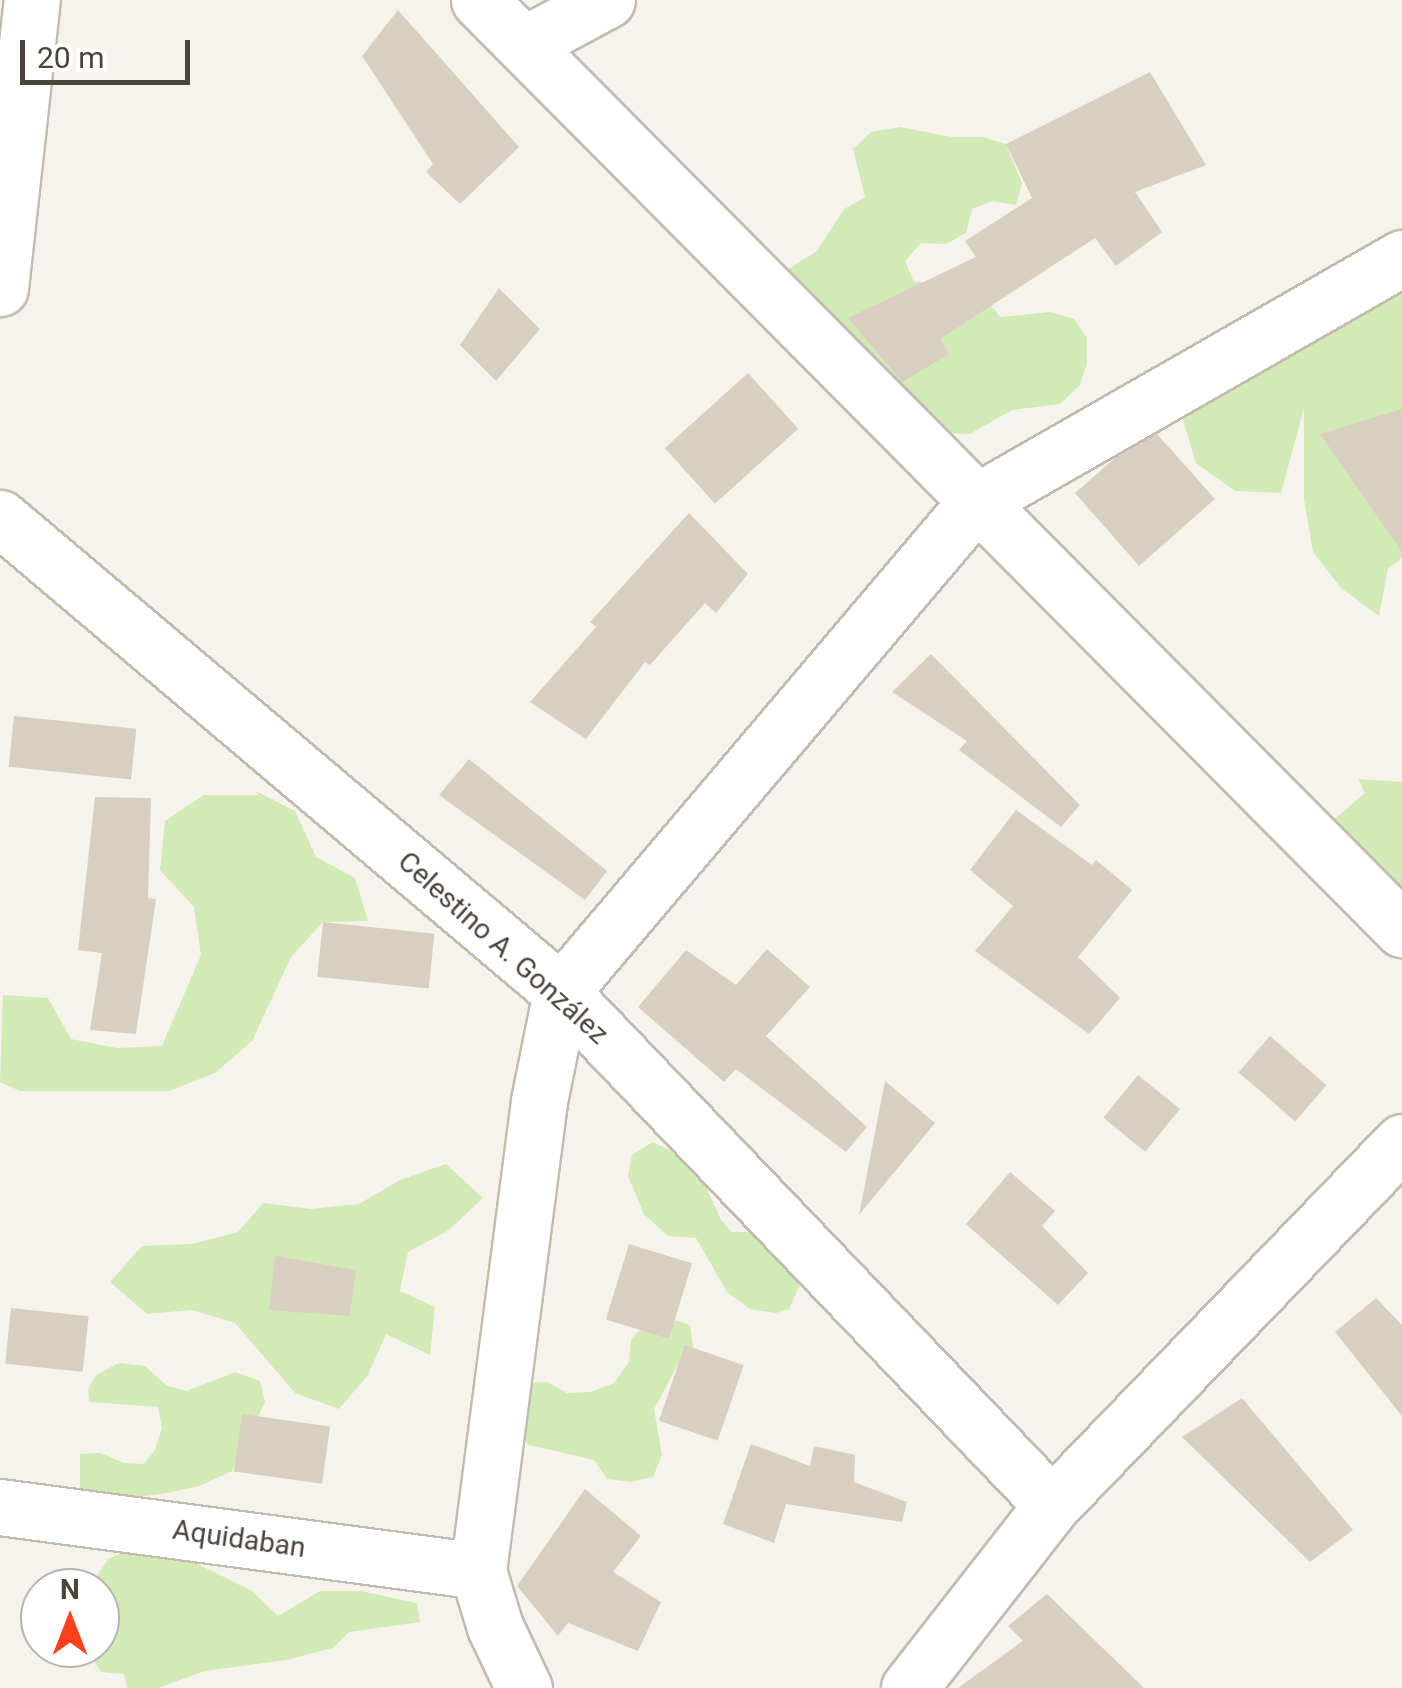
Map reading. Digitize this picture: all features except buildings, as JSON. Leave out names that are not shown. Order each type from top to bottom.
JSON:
[{"type":"street","points":[[0,288],[32,0]]},
{"type":"street","points":[[479,0],[1402,929]]},
{"type":"street","points":[[525,44],[607,0]]},
{"type":"street","points":[[524,1688],[494,1627],[478,1572],[539,1101],[561,992],[976,502],[1402,258]]},
{"type":"street","name":"Celestino A. González","points":[[0,518],[561,992],[1052,1505]]},
{"type":"street","points":[[909,1688],[1052,1505],[1402,1142]]},
{"type":"street","name":"Aquidaban","points":[[0,1507],[478,1572]]},
{"type":"green space","points":[[900,127],[952,137],[983,137],[1006,144],[1022,183],[1016,205],[992,201],[972,209],[966,233],[946,244],[921,243],[905,261],[914,282],[941,282],[985,297],[1000,317],[1050,312],[1074,319],[1087,338],[1087,363],[1080,385],[1060,404],[1012,410],[970,434],[947,433],[774,278],[817,251],[844,209],[865,197],[853,149],[871,132]]},
{"type":"green space","points":[[1402,276],[1402,558],[1388,568],[1379,616],[1341,588],[1313,552],[1304,499],[1304,408],[1281,493],[1235,491],[1196,463],[1183,420],[1206,379]]},
{"type":"green space","points":[[1358,779],[1402,782],[1402,911],[1368,852],[1331,822],[1365,793]]},
{"type":"green space","points":[[254,790],[295,811],[316,857],[355,878],[368,921],[323,922],[291,957],[252,1041],[215,1073],[169,1091],[20,1091],[0,1082],[3,995],[48,998],[71,1039],[117,1048],[162,1046],[201,955],[194,907],[160,870],[165,821],[204,795],[259,795]]},
{"type":"green space","points":[[653,1142],[695,1163],[721,1220],[732,1232],[750,1232],[774,1248],[801,1282],[789,1309],[776,1313],[750,1309],[727,1292],[696,1238],[668,1236],[644,1214],[628,1176],[632,1155]]},
{"type":"green space","points":[[446,1164],[483,1198],[449,1230],[408,1252],[400,1291],[435,1307],[430,1355],[386,1334],[368,1375],[339,1409],[295,1393],[235,1323],[192,1310],[147,1314],[110,1282],[142,1246],[192,1244],[238,1232],[263,1203],[311,1209],[359,1204],[400,1180]]},
{"type":"green space","points":[[665,1317],[690,1325],[693,1347],[677,1366],[654,1409],[662,1455],[653,1477],[631,1482],[607,1479],[594,1460],[529,1445],[512,1428],[522,1383],[547,1382],[567,1393],[591,1392],[614,1383],[629,1362],[631,1339],[647,1323]]},
{"type":"green space","points":[[119,1363],[145,1366],[167,1386],[187,1391],[235,1372],[260,1381],[265,1402],[232,1471],[199,1486],[162,1494],[113,1499],[80,1491],[80,1454],[100,1453],[124,1463],[144,1464],[155,1450],[162,1428],[158,1407],[89,1402],[88,1390],[96,1375]]},
{"type":"green space","points":[[136,1546],[173,1552],[252,1591],[278,1616],[320,1591],[360,1591],[417,1603],[420,1622],[349,1632],[333,1648],[286,1660],[205,1671],[158,1688],[127,1688],[124,1674],[101,1672],[98,1668],[120,1668],[120,1568],[102,1568],[108,1559]]}]
